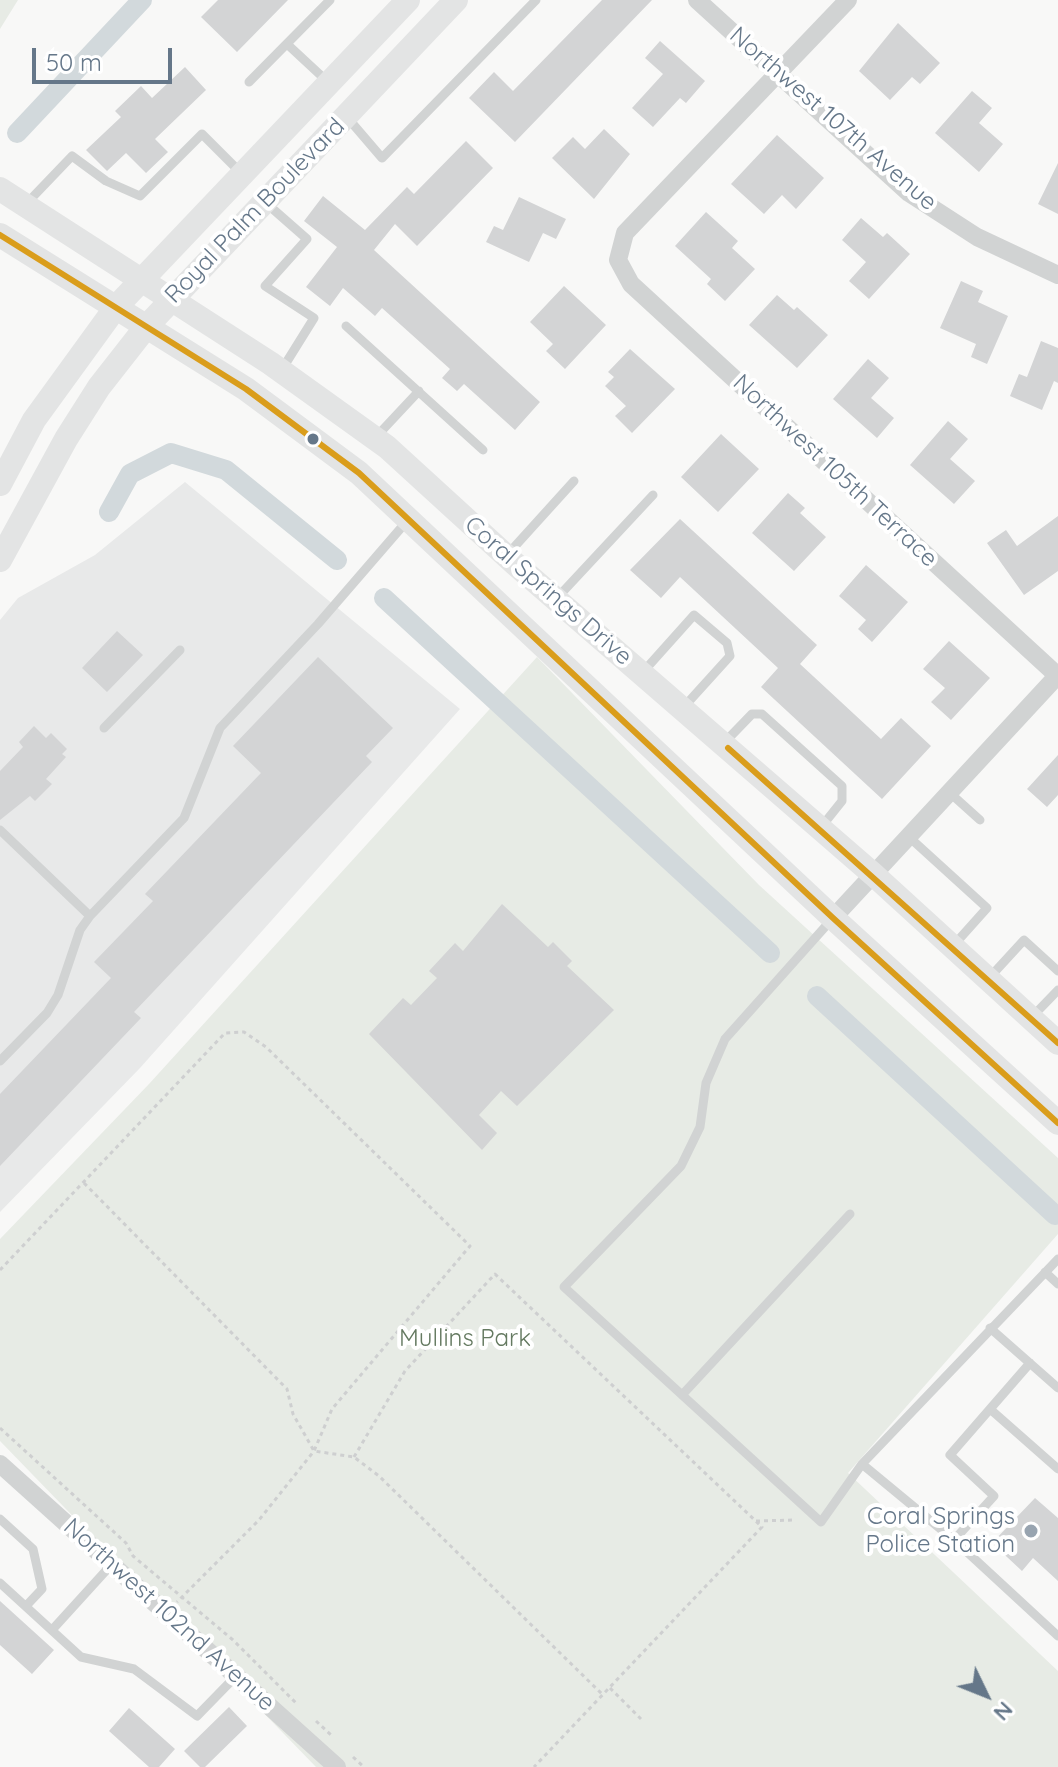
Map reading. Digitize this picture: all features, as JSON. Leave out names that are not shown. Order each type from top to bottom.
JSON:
[{"type":"main road","name":"Royal Palm Boulevard","points":[[0,484],[34,420],[116,307],[408,0]]},
{"type":"main road","name":"Royal Palm Boulevard","points":[[0,560],[66,439],[99,387],[146,327],[170,298],[456,0]]},
{"type":"main road","name":"Coral Springs Drive","points":[[0,189],[281,371],[375,438],[556,600],[874,875],[1058,1043]]},
{"type":"main road","name":"Coral Springs Drive","points":[[0,235],[246,389],[359,473],[833,918],[1058,1123]]},
{"type":"street","name":"Northwest 107th Avenue","points":[[697,0],[909,193],[977,237],[1058,275]]},
{"type":"street","points":[[779,73],[848,0]]},
{"type":"street","name":"Northwest 105th Terrace","points":[[779,73],[625,233],[618,260],[631,284],[1058,675]]},
{"type":"street","points":[[833,918],[1058,675]]},
{"type":"street","name":"Northwest 102nd Avenue","points":[[0,1464],[236,1676],[345,1762]]},
{"type":"lane","points":[[249,82],[330,0]]},
{"type":"lane","points":[[345,115],[382,158],[536,0]]},
{"type":"lane","points":[[287,44],[329,83]]},
{"type":"lane","points":[[25,205],[72,156],[106,181],[140,196],[202,134],[242,174]]},
{"type":"lane","points":[[264,201],[307,239],[265,286],[314,318],[281,371]]},
{"type":"lane","points":[[346,326],[483,450]]},
{"type":"lane","points":[[375,438],[419,391]]},
{"type":"lane","points":[[506,556],[574,481]]},
{"type":"lane","points":[[556,600],[653,495]]},
{"type":"lane","points":[[0,1061],[53,1004],[80,930],[90,916],[184,818],[220,728],[318,624],[409,518]]},
{"type":"lane","points":[[642,674],[687,620],[694,615],[699,617],[727,643],[730,656],[682,709]]},
{"type":"lane","points":[[104,728],[180,650]]},
{"type":"lane","points":[[723,744],[752,714],[762,714],[842,786],[842,801],[820,828]]},
{"type":"lane","points":[[950,793],[980,820]]},
{"type":"lane","points":[[0,830],[90,916]]},
{"type":"lane","points":[[909,837],[987,908],[953,946]]},
{"type":"lane","points":[[833,918],[725,1039],[706,1083],[697,1137],[681,1166],[564,1287],[821,1522],[862,1464],[1058,1259]]},
{"type":"lane","points":[[988,979],[1024,940],[1058,971]]},
{"type":"lane","points":[[1031,1018],[1058,990]]},
{"type":"lane","points":[[682,1395],[850,1214]]},
{"type":"lane","points":[[1045,1272],[1058,1284]]},
{"type":"lane","points":[[990,1328],[1058,1388]]},
{"type":"lane","points":[[954,1540],[994,1496],[950,1455],[1030,1363]]},
{"type":"lane","points":[[990,1409],[1058,1469]]},
{"type":"lane","points":[[862,1464],[954,1540],[1058,1636]]},
{"type":"lane","points":[[0,1519],[33,1549],[42,1589],[26,1606]]},
{"type":"lane","points":[[52,1630],[112,1564]]},
{"type":"lane","points":[[0,1583],[81,1657],[134,1669],[197,1716],[236,1676]]},
{"type":"path","points":[[0,1270],[225,1033],[244,1032],[266,1047],[470,1246],[332,1409],[314,1451],[259,1520],[166,1612]]},
{"type":"path","points":[[84,1183],[287,1389],[293,1414],[314,1451]]},
{"type":"path","points":[[354,1457],[405,1371],[495,1274],[762,1527],[534,1767]]},
{"type":"path","points":[[0,1428],[182,1597],[233,1640],[299,1706]]},
{"type":"path","points":[[314,1451],[354,1457],[379,1476],[603,1695]]},
{"type":"path","points":[[755,1520],[792,1522],[799,1518]]},
{"type":"path","points":[[610,1688],[641,1719]]},
{"type":"path","points":[[308,1715],[333,1737]]},
{"type":"path","points":[[345,1762],[364,1767]]},
{"type":"shaded area","points":[[185,482],[460,709],[140,1068],[0,1212],[0,620],[18,598],[95,555]]},
{"type":"green space","points":[[0,0],[18,0],[0,29]]},
{"type":"green space","name":"Mullins Park","points":[[537,657],[759,885],[1058,1158],[1058,1234],[848,1473],[1058,1671],[1058,1767],[316,1767],[0,1441],[0,1239],[149,1084]]},
{"type":"building","points":[[218,0],[288,0],[237,52],[201,17]]},
{"type":"building","points":[[602,0],[652,0],[515,142],[469,98],[494,72],[513,91]]},
{"type":"building","points":[[898,23],[940,63],[920,84],[912,77],[890,100],[859,71]]},
{"type":"building","points":[[660,41],[705,81],[686,103],[680,98],[653,127],[632,108],[663,74],[645,58]]},
{"type":"building","points":[[185,67],[206,90],[155,139],[168,152],[146,173],[126,153],[107,171],[86,150],[121,117],[115,111],[141,86],[152,98]]},
{"type":"building","points":[[972,91],[992,108],[979,123],[1003,144],[979,172],[935,133]]},
{"type":"building","points":[[604,129],[630,154],[594,199],[552,158],[573,137],[585,149]]},
{"type":"building","points":[[777,135],[824,178],[796,209],[782,195],[764,214],[731,184]]},
{"type":"building","points":[[466,141],[493,168],[417,246],[395,224],[374,250],[540,402],[515,430],[464,384],[457,391],[442,378],[450,369],[382,308],[375,316],[343,288],[330,306],[306,287],[337,247],[304,221],[323,196],[365,230],[407,187],[414,194]]},
{"type":"building","points":[[1058,163],[1058,214],[1038,204]]},
{"type":"building","points":[[519,197],[566,219],[556,239],[543,233],[529,262],[486,242],[494,226],[503,230]]},
{"type":"building","points":[[706,212],[738,241],[732,248],[755,269],[725,301],[707,284],[711,279],[675,246]]},
{"type":"building","points":[[861,218],[883,237],[887,233],[910,254],[869,299],[849,281],[866,262],[842,240]]},
{"type":"building","points":[[961,281],[983,291],[978,302],[1008,316],[987,364],[971,357],[976,344],[940,328]]},
{"type":"building","points":[[564,286],[606,325],[565,369],[546,351],[553,344],[530,322]]},
{"type":"building","points":[[777,295],[794,310],[797,307],[828,335],[797,368],[749,325]]},
{"type":"building","points":[[1041,341],[1058,348],[1058,383],[1054,381],[1042,410],[1010,396],[1019,374],[1027,377]]},
{"type":"building","points":[[630,349],[675,389],[632,433],[615,416],[626,406],[605,386],[614,377],[608,372]]},
{"type":"building","points":[[868,359],[889,378],[871,398],[894,418],[877,438],[833,399]]},
{"type":"building","points":[[948,421],[968,439],[950,459],[975,481],[954,504],[910,465]]},
{"type":"building","points":[[721,434],[759,469],[718,512],[681,477]]},
{"type":"building","points":[[788,493],[805,508],[800,513],[826,537],[794,571],[752,533]]},
{"type":"building","points":[[1058,516],[1058,571],[1024,595],[987,543],[1006,530],[1017,546]]},
{"type":"building","points":[[680,519],[817,645],[800,664],[881,739],[901,718],[931,746],[882,799],[761,687],[778,668],[680,577],[661,598],[630,570]]},
{"type":"building","points":[[866,565],[908,602],[872,642],[858,629],[866,620],[839,596]]},
{"type":"building","points":[[117,631],[143,655],[107,692],[82,668]]},
{"type":"building","points":[[949,641],[990,678],[951,720],[931,702],[945,688],[923,669]]},
{"type":"building","points":[[318,657],[393,728],[366,756],[372,762],[134,1012],[141,1018],[0,1166],[0,1094],[111,978],[94,962],[153,901],[145,894],[261,773],[233,746]]},
{"type":"building","points":[[34,726],[46,738],[51,733],[67,749],[62,754],[66,757],[46,779],[52,784],[35,801],[30,796],[0,820],[0,771],[23,747],[19,742]]},
{"type":"building","points":[[1058,755],[1058,795],[1047,807],[1027,789]]},
{"type":"building","points":[[502,904],[548,947],[553,942],[572,961],[567,966],[614,1010],[517,1106],[501,1091],[479,1115],[497,1133],[482,1150],[369,1034],[403,998],[411,1005],[437,978],[429,971],[455,943],[463,951]]},
{"type":"building","name":"Coral Springs Police Station","points":[[1035,1498],[1058,1518],[1058,1581],[1033,1558],[1022,1571],[992,1543]]},
{"type":"building","points":[[0,1601],[54,1650],[32,1674],[0,1645]]},
{"type":"building","points":[[229,1707],[247,1726],[205,1767],[200,1767],[184,1751]]},
{"type":"building","points":[[129,1708],[175,1749],[159,1767],[149,1767],[109,1731]]},
{"type":"waterway","points":[[17,133],[142,0]]},
{"type":"waterway","points":[[109,512],[130,474],[171,453],[226,470],[337,560]]},
{"type":"waterway","points":[[384,598],[770,953]]},
{"type":"waterway","points":[[817,996],[1055,1215]]},
{"type":"transit line","points":[[0,235],[246,389],[359,473],[833,918],[1058,1123]]},
{"type":"transit line","points":[[728,748],[1058,1043]]},
{"type":"place","name":"Coral Springs Police Station","points":[[1031,1531]]}]
